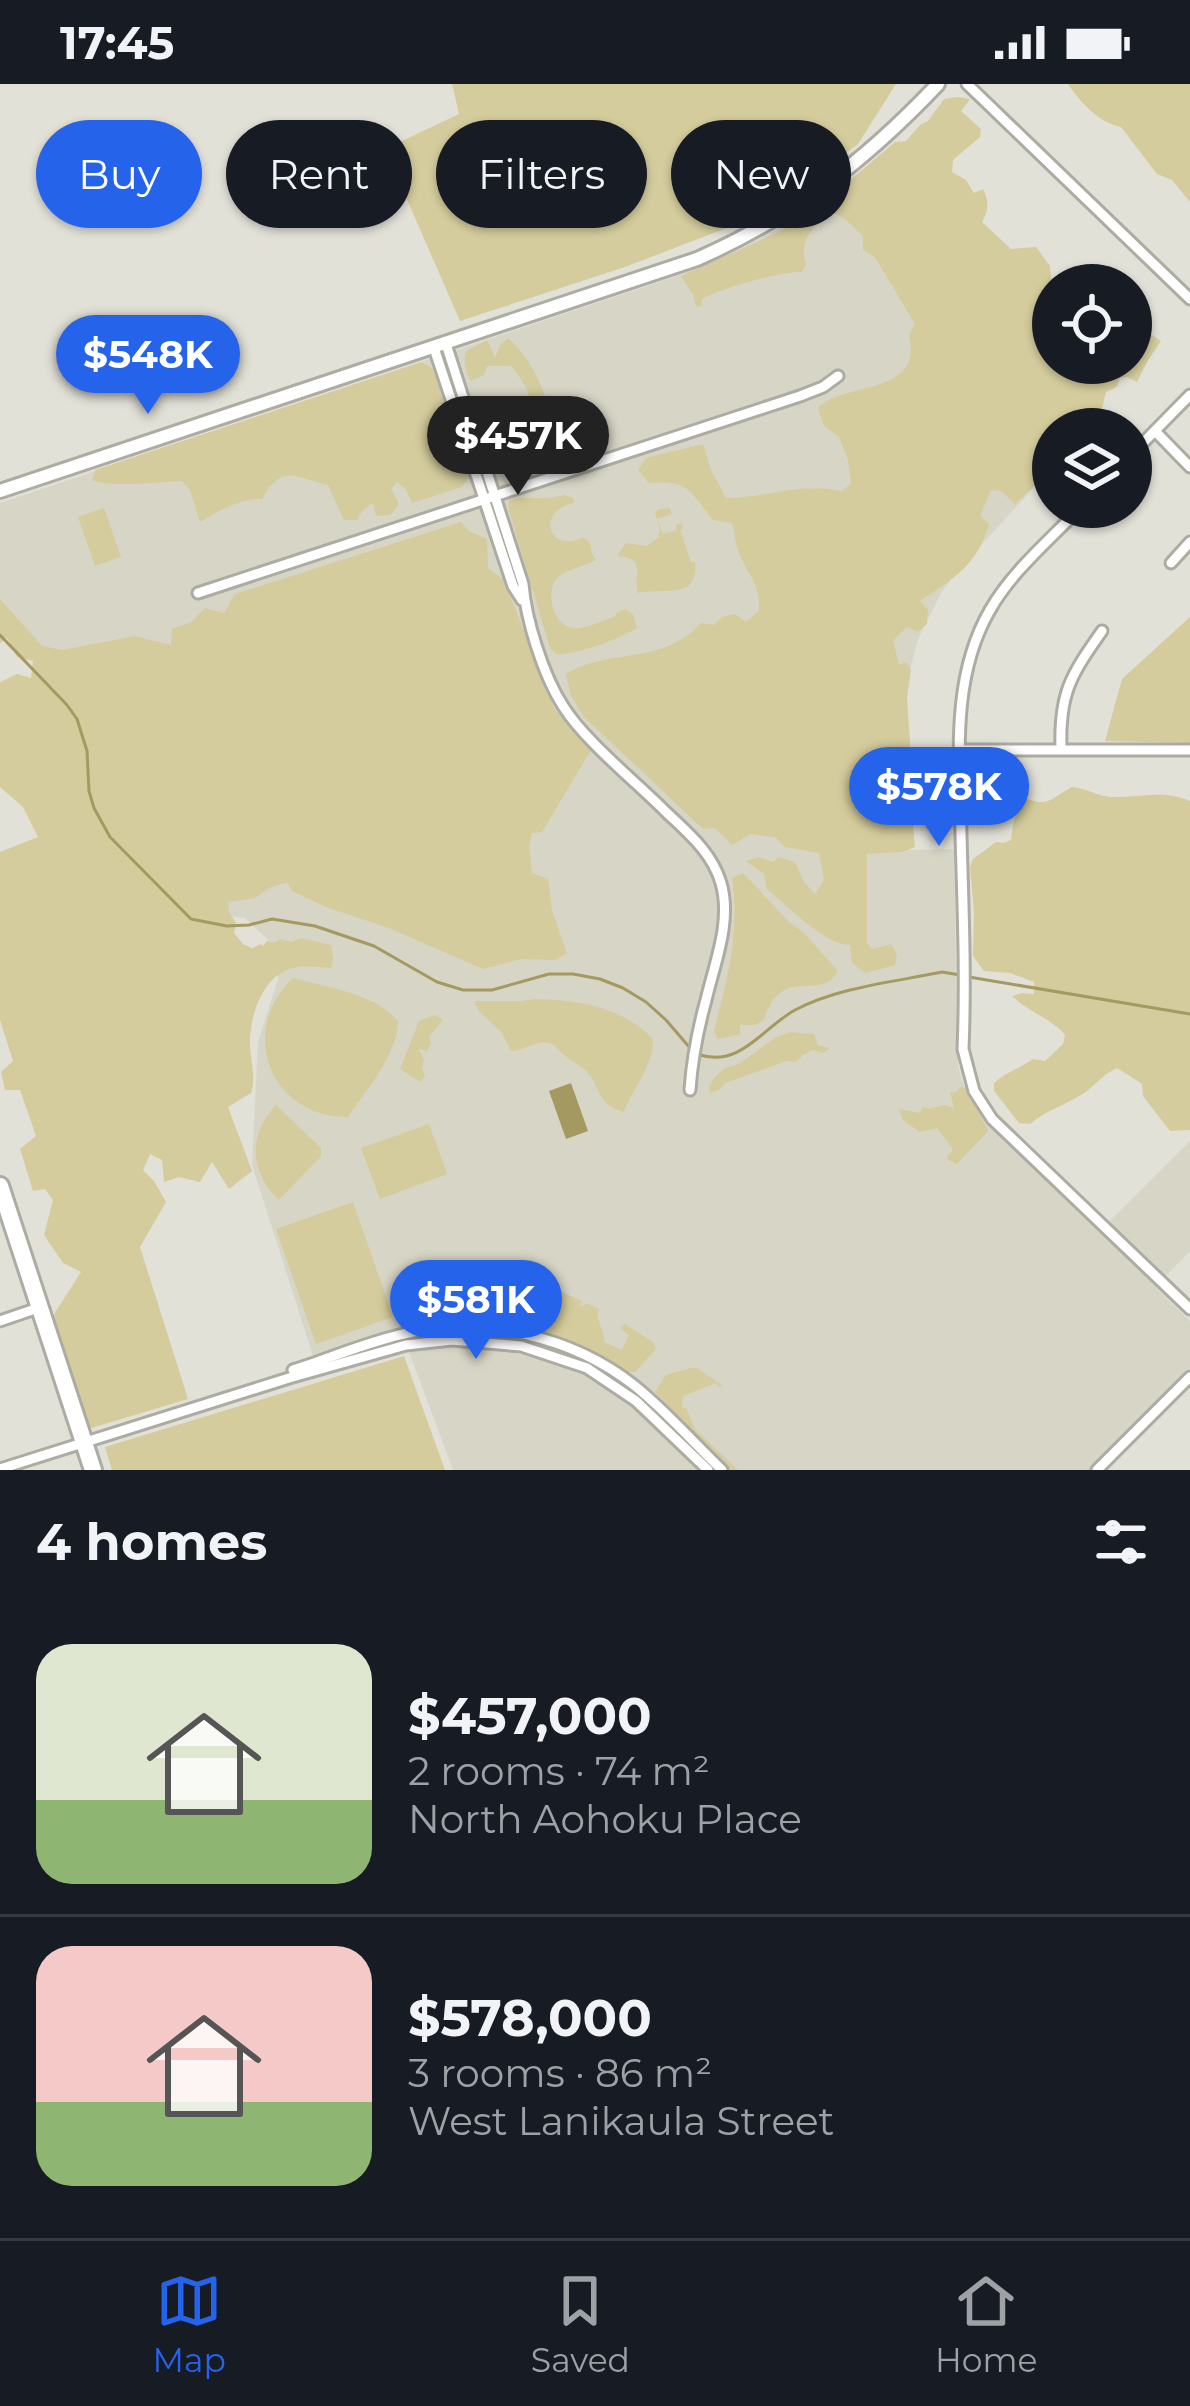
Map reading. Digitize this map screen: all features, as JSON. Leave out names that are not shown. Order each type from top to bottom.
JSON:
[{"type":"highway","points":[[1,1192],[93,1470]]},
{"type":"main road","points":[[0,491],[674,269],[791,211],[848,170],[938,84]]},
{"type":"street","points":[[967,84],[1190,298]]},
{"type":"street","points":[[440,346],[523,584],[545,667],[565,710],[693,837],[721,882],[723,933],[690,1090]]},
{"type":"street","points":[[197,593],[800,396],[838,376]]},
{"type":"street","points":[[1190,395],[1154,431],[1190,467]]},
{"type":"street","points":[[1061,528],[1010,580],[989,611],[964,680],[959,750],[963,1048],[974,1091],[986,1112],[1190,1309]]},
{"type":"street","points":[[1171,563],[1190,542]]},
{"type":"street","points":[[1061,749],[1063,700],[1076,668],[1102,631]]},
{"type":"street","points":[[959,750],[1190,750]]},
{"type":"street","points":[[0,1321],[41,1307]]},
{"type":"street","points":[[0,1469],[404,1334],[452,1328],[500,1330],[570,1348],[614,1371],[722,1470]]},
{"type":"street","points":[[220,1397],[406,1345],[499,1342],[544,1351],[587,1368],[635,1401],[708,1470]]},
{"type":"street","points":[[1097,1470],[1190,1377]]},
{"type":"shaded area","points":[[452,84],[896,84],[851,149],[851,120],[671,120],[671,228],[727,228],[460,321],[412,211],[412,136],[436,125],[436,228],[647,228],[647,120],[446,120],[459,114]]},
{"type":"shaded area","points":[[1068,84],[1190,84],[1190,202],[1172,180],[1157,174],[1121,127],[1091,111]]},
{"type":"shaded area","points":[[944,99],[970,99],[961,111],[981,129],[980,137],[953,160],[952,172],[966,180],[974,193],[983,189],[987,206],[982,222],[1011,249],[1036,247],[1049,264],[1032,264],[1032,384],[1118,384],[1106,392],[1102,408],[1032,408],[1032,488],[1015,504],[1001,491],[991,490],[980,516],[989,524],[978,551],[954,578],[920,601],[928,610],[927,624],[918,632],[907,627],[893,640],[899,665],[906,662],[911,670],[907,697],[912,774],[891,793],[886,812],[901,822],[913,823],[915,847],[867,854],[867,943],[872,949],[891,944],[897,954],[895,965],[866,973],[852,963],[850,945],[829,939],[807,923],[767,889],[764,874],[746,861],[758,857],[773,862],[779,857],[795,862],[815,894],[824,880],[819,853],[785,847],[775,837],[750,834],[732,845],[715,828],[703,829],[584,717],[571,696],[566,674],[670,645],[701,623],[714,625],[735,614],[746,622],[759,611],[756,586],[738,549],[732,523],[713,520],[681,486],[649,483],[638,470],[646,458],[703,444],[726,498],[812,488],[841,491],[851,484],[839,437],[824,426],[818,408],[894,378],[905,368],[915,324],[875,257],[863,250],[863,236],[851,225],[851,179],[895,142],[906,141]]},
{"type":"shaded area","points":[[851,215],[1032,421],[1032,490],[958,570],[918,639],[905,691],[909,850],[954,849],[958,1067],[984,1121],[1099,1232],[1190,1141],[1190,1251],[1155,1287],[1190,1321],[1190,1367],[1091,1470],[453,1470],[401,1330],[314,1359],[252,1165],[258,1042],[278,979],[270,942],[245,918],[211,914],[93,732],[0,620],[0,503],[674,277],[780,228],[851,228]]},
{"type":"shaded area","points":[[814,228],[804,248],[802,272],[737,285],[702,299],[696,307],[681,276],[781,231]]},
{"type":"shaded area","points":[[508,338],[535,373],[570,461],[552,468],[551,457],[530,443],[536,437],[527,422],[530,399],[511,366],[487,366],[484,375],[471,381],[466,351],[487,340],[495,358]]},
{"type":"shaded area","points":[[422,362],[437,379],[470,477],[462,487],[412,503],[397,482],[391,489],[399,504],[390,515],[376,516],[373,503],[357,520],[344,520],[328,485],[290,476],[276,481],[262,499],[238,503],[200,522],[190,490],[182,481],[123,484],[92,480],[95,470]]},
{"type":"shaded area","points":[[565,495],[574,503],[554,514],[551,530],[562,540],[584,537],[596,560],[555,581],[554,611],[563,624],[580,628],[625,609],[633,614],[637,628],[599,645],[557,655],[550,648],[508,507],[515,498]]},
{"type":"shaded area","points":[[104,508],[121,557],[95,566],[78,517]]},
{"type":"shaded area","points":[[670,508],[672,514],[657,519],[663,534],[682,523],[680,530],[691,562],[695,562],[695,574],[677,590],[638,593],[636,564],[617,556],[626,543],[647,546],[658,538],[655,513]]},
{"type":"shaded area","points":[[461,522],[487,539],[488,568],[504,580],[554,708],[592,748],[542,832],[532,833],[529,847],[532,873],[548,879],[552,911],[567,953],[555,960],[521,959],[483,969],[389,928],[326,907],[292,891],[287,882],[255,898],[228,902],[236,923],[234,933],[243,944],[252,948],[267,941],[301,938],[331,945],[331,968],[282,972],[266,988],[255,1011],[250,1035],[251,1093],[228,1107],[252,1171],[229,1189],[212,1162],[200,1182],[179,1177],[164,1182],[162,1160],[150,1154],[143,1170],[166,1202],[140,1247],[188,1399],[88,1429],[51,1319],[81,1272],[63,1263],[44,1235],[53,1200],[45,1189],[33,1191],[20,1149],[36,1136],[20,1090],[5,1090],[1,1072],[13,1061],[0,1020],[0,852],[38,837],[23,807],[0,787],[0,682],[17,674],[31,678],[33,661],[17,657],[7,638],[0,643],[0,599],[42,646],[62,650],[135,636],[171,645],[172,629],[191,622],[205,608],[224,613],[235,594]]},
{"type":"shaded area","points":[[1190,617],[1190,743],[1105,741],[1122,679]]},
{"type":"shaded area","points":[[1072,787],[1111,797],[1161,795],[1190,801],[1190,1130],[1170,1131],[1143,1096],[1142,1084],[1117,1068],[1030,1124],[1019,1123],[994,1091],[994,1083],[1008,1073],[1033,1059],[1045,1061],[1063,1044],[1065,1035],[1012,996],[1034,994],[1034,982],[1010,973],[984,971],[973,956],[970,867],[973,859],[996,842],[1011,840],[1023,797],[1044,802]]},
{"type":"shaded area","points":[[743,873],[838,971],[821,984],[781,993],[764,1020],[740,1025],[740,1034],[718,1039],[714,1031],[734,937],[732,878]]},
{"type":"shaded area","points":[[293,978],[364,998],[398,1021],[387,1059],[348,1117],[299,1103],[270,1067],[267,1022],[276,999]]},
{"type":"shaded area","points":[[534,999],[613,1012],[653,1039],[646,1068],[624,1112],[608,1105],[586,1071],[553,1045],[539,1043],[511,1051],[474,1001]]},
{"type":"shaded area","points":[[435,1015],[443,1020],[429,1037],[427,1051],[419,1049],[425,1076],[420,1082],[400,1069],[419,1021]]},
{"type":"shaded area","points":[[791,1032],[814,1034],[818,1045],[830,1048],[725,1083],[710,1093],[715,1077],[725,1068]]},
{"type":"shaded area","points":[[571,1083],[588,1131],[566,1139],[549,1091]]},
{"type":"shaded area","points":[[967,1088],[988,1131],[957,1164],[948,1160],[952,1148],[937,1128],[920,1132],[903,1120],[899,1109],[920,1113],[923,1107],[954,1108],[950,1092]]},
{"type":"shaded area","points":[[276,1105],[321,1148],[321,1156],[279,1200],[262,1177],[256,1153],[260,1128]]},
{"type":"shaded area","points":[[429,1124],[447,1174],[380,1199],[361,1148]]},
{"type":"shaded area","points":[[353,1202],[393,1317],[316,1344],[276,1229]]},
{"type":"shaded area","points":[[516,1272],[582,1301],[580,1305],[599,1309],[604,1342],[622,1350],[629,1335],[622,1330],[625,1324],[656,1349],[635,1372],[627,1372],[565,1340],[497,1324],[494,1287]]},
{"type":"shaded area","points":[[404,1356],[445,1470],[112,1470],[105,1447]]},
{"type":"shaded area","points":[[691,1368],[723,1386],[716,1383],[683,1396],[682,1408],[695,1429],[738,1470],[730,1470],[655,1392],[666,1375]]},
{"type":"waterway","points":[[0,635],[77,719],[87,751],[89,791],[110,837],[191,919],[227,926],[272,919],[315,926],[374,946],[437,982],[463,990],[492,990],[549,974],[600,979],[646,1002],[690,1048]]},
{"type":"waterway","points":[[697,1054],[712,1057],[738,1052],[795,1010],[830,996],[942,972],[960,975]]},
{"type":"waterway","points":[[969,977],[1190,1014]]}]
